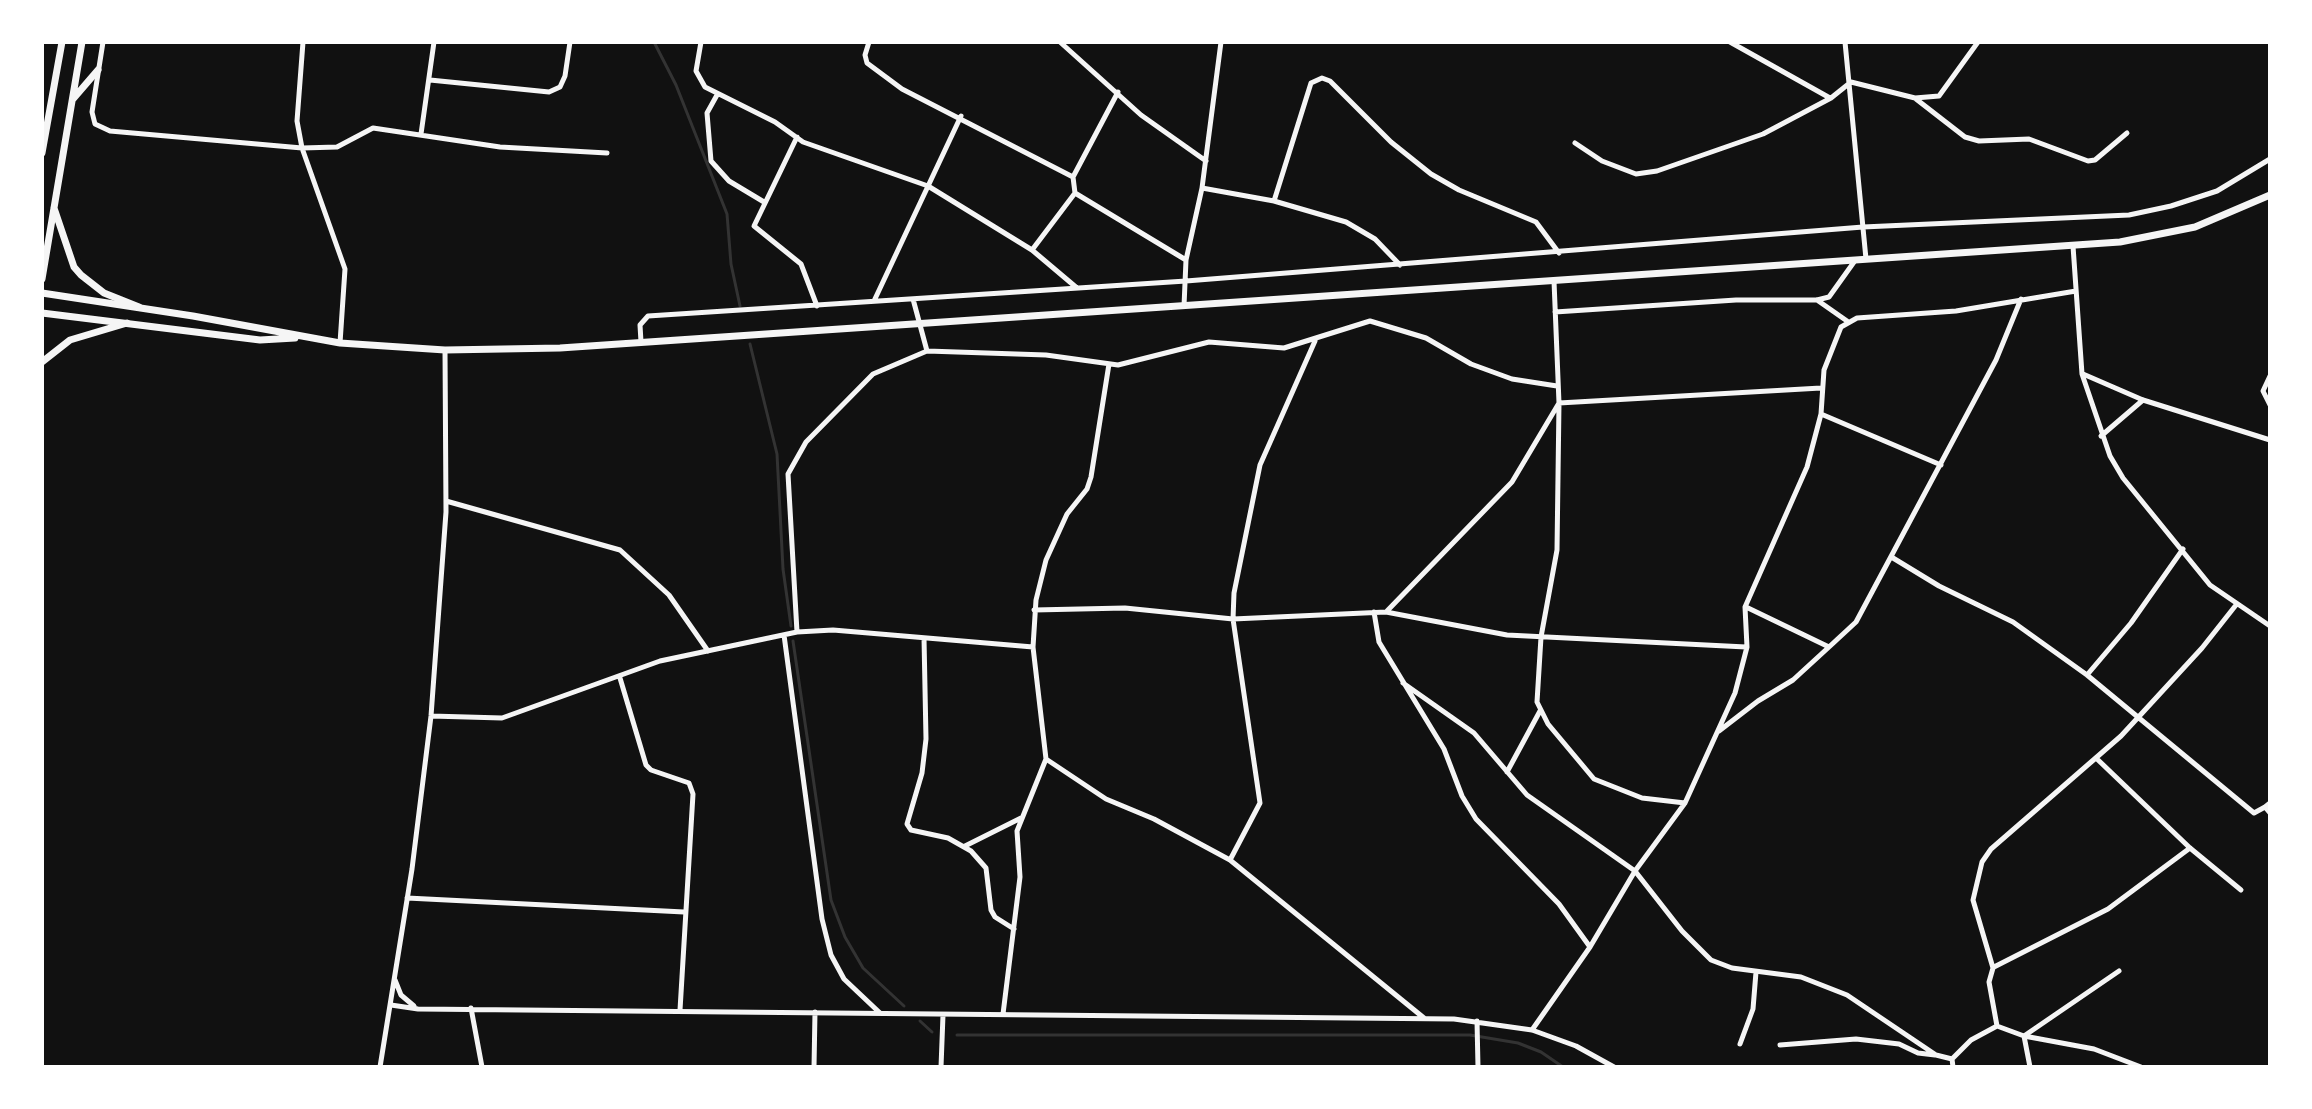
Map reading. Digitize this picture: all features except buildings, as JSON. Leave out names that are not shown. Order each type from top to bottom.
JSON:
[{"type":"main road","points":[[42,153],[62,42]]},
{"type":"main road","points":[[42,279],[82,42]]},
{"type":"main road","points":[[73,99],[98,70]]},
{"type":"main road","points":[[42,293],[340,343],[445,350],[641,343],[2072,245],[2168,234],[2228,215],[2270,195]]},
{"type":"main road","points":[[54,206],[74,267],[104,293],[139,307]]},
{"type":"main road","points":[[42,313],[260,340],[301,338]]},
{"type":"main road","points":[[42,362],[70,340],[127,323]]},
{"type":"street","points":[[103,42],[92,112],[95,124],[103,130],[302,148],[337,147],[373,128],[500,147],[607,153]]},
{"type":"street","points":[[303,42],[296,116],[302,148],[345,269],[340,343]]},
{"type":"street","points":[[421,134],[434,42]]},
{"type":"street","points":[[430,80],[549,92],[560,87],[565,76],[570,42]]},
{"type":"street","points":[[701,42],[696,57],[698,77],[717,95],[775,122],[797,137],[928,186],[1032,250],[1077,288]]},
{"type":"street","points":[[869,42],[865,55],[871,67],[902,89],[961,116],[1073,177]]},
{"type":"street","points":[[1060,42],[1150,122],[1206,161]]},
{"type":"street","points":[[1184,307],[1186,260],[1202,188],[1221,42]]},
{"type":"street","points":[[1730,42],[1831,98]]},
{"type":"street","points":[[1845,42],[1866,259]]},
{"type":"street","points":[[1851,82],[1915,98],[1939,96],[1978,42]]},
{"type":"street","points":[[1274,201],[1311,83],[1322,78],[1431,174],[1459,190],[1536,222],[1559,253]]},
{"type":"street","points":[[1575,143],[1602,161],[1636,174],[1657,171],[1763,134],[1831,98],[1851,82]]},
{"type":"street","points":[[1032,250],[1075,193],[1073,177],[1118,92]]},
{"type":"street","points":[[717,95],[707,113],[707,148],[711,161],[729,181],[764,202]]},
{"type":"street","points":[[1915,98],[1965,137],[1979,141],[2029,139],[2088,161],[2095,160],[2127,133]]},
{"type":"street","points":[[874,302],[961,116]]},
{"type":"street","points":[[797,137],[754,226],[801,264],[817,306]]},
{"type":"street","points":[[641,343],[640,325],[648,316],[1186,281],[1863,227],[2151,212],[2217,191],[2270,159]]},
{"type":"street","points":[[1202,188],[1274,201],[1360,229],[1375,239],[1400,265]]},
{"type":"street","points":[[1075,193],[1186,260]]},
{"type":"street","points":[[2072,245],[2082,374],[2101,436],[2123,478],[2210,585],[2270,626]]},
{"type":"street","points":[[1555,312],[1736,300],[1817,300],[1829,297],[1839,287],[1854,262]]},
{"type":"street","points":[[1554,281],[1559,403],[1557,550],[1541,637],[1536,695],[1540,711],[1594,779],[1642,798],[1685,803]]},
{"type":"street","points":[[1532,1030],[1590,947],[1635,871],[1685,803],[1718,732],[1735,693],[1747,647],[1745,607],[1807,467],[1821,414],[1821,388],[1833,342],[1847,321],[1956,311],[2076,291]]},
{"type":"street","points":[[913,299],[927,351]]},
{"type":"street","points":[[1718,732],[1758,701],[1793,680],[1856,622],[1893,558],[1996,360],[2021,299]]},
{"type":"street","points":[[1817,300],[1847,321]]},
{"type":"street","points":[[797,632],[788,474],[803,445],[873,374],[927,351],[1046,355],[1126,364],[1209,342],[1284,348],[1315,341],[1357,322],[1370,321],[1426,338],[1471,364],[1512,379],[1557,386]]},
{"type":"street","points":[[1230,860],[1260,803],[1233,619],[1239,569],[1260,465],[1315,341]]},
{"type":"street","points":[[380,1067],[407,898],[431,716],[446,501],[445,350]]},
{"type":"street","points":[[1003,1014],[1020,877],[1017,831],[1021,818],[1032,802],[1046,759],[1033,647],[1034,610],[1046,560],[1058,531],[1087,489],[1109,364]]},
{"type":"street","points":[[2082,374],[2143,400],[2270,440]]},
{"type":"street","points":[[2270,376],[2263,391],[2270,405]]},
{"type":"street","points":[[1559,403],[1821,388]]},
{"type":"street","points":[[2101,436],[2143,400]]},
{"type":"street","points":[[1386,612],[1512,482],[1559,403]]},
{"type":"street","points":[[1821,414],[1941,465]]},
{"type":"street","points":[[446,501],[620,550],[669,595],[708,651]]},
{"type":"street","points":[[2087,675],[2131,623],[2183,549]]},
{"type":"street","points":[[1893,558],[1939,586],[2013,622],[2087,675],[2254,813],[2268,808]]},
{"type":"street","points":[[1997,1026],[1989,982],[1993,968],[1973,900],[1982,862],[1991,849],[2137,719],[2236,605]]},
{"type":"street","points":[[1745,607],[1829,647]]},
{"type":"street","points":[[1034,610],[1125,608],[1233,619],[1386,612],[1507,635],[1747,647]]},
{"type":"street","points":[[1374,612],[1379,642],[1444,749],[1462,796],[1476,819],[1559,904],[1590,947]]},
{"type":"street","points":[[431,716],[502,718],[620,678],[660,661],[797,632],[833,630],[1033,647]]},
{"type":"street","points":[[784,635],[822,919],[831,955],[844,979],[881,1013]]},
{"type":"street","points":[[924,638],[926,739],[922,773],[907,824],[911,830],[948,838],[965,846],[986,868],[989,900],[995,917],[1014,929]]},
{"type":"street","points":[[620,678],[646,765],[651,770],[689,783],[693,794],[680,1010]]},
{"type":"street","points":[[1403,683],[1474,733],[1527,795],[1635,871],[1682,931],[1711,960],[1756,972],[1801,977],[1847,995],[1936,1055]]},
{"type":"street","points":[[1507,772],[1540,711]]},
{"type":"street","points":[[2096,758],[2190,848],[2241,890]]},
{"type":"street","points":[[1046,759],[1106,799],[1154,819],[1230,860],[1424,1018]]},
{"type":"street","points":[[965,846],[1021,818]]},
{"type":"street","points":[[1993,968],[2108,909],[2190,848]]},
{"type":"street","points":[[407,898],[684,912]]},
{"type":"street","points":[[2024,1036],[2119,971]]},
{"type":"street","points":[[1740,1044],[1753,1009],[1756,972]]},
{"type":"street","points":[[394,975],[401,995],[418,1009]]},
{"type":"street","points":[[391,1005],[418,1009],[1424,1018],[1477,1021],[1532,1030],[1576,1046],[1614,1067]]},
{"type":"street","points":[[471,1008],[482,1067]]},
{"type":"street","points":[[814,1067],[815,1012]]},
{"type":"street","points":[[941,1067],[943,1015]]},
{"type":"street","points":[[1477,1021],[1478,1067]]},
{"type":"street","points":[[1952,1059],[1971,1040],[1997,1026],[2024,1036],[2094,1049],[2141,1067]]},
{"type":"street","points":[[2024,1036],[2030,1067]]},
{"type":"street","points":[[1780,1045],[1856,1039],[1899,1044],[1918,1053],[1952,1059]]},
{"type":"street","points":[[1952,1059],[1953,1067]]},
{"type":"waterway","points":[[654,42],[676,85],[727,214],[731,264],[740,306]]},
{"type":"waterway","points":[[750,344],[777,454],[783,569],[791,626]]},
{"type":"waterway","points":[[793,641],[831,900],[845,937],[863,968],[904,1006]]},
{"type":"waterway","points":[[920,1021],[932,1032]]},
{"type":"waterway","points":[[957,1035],[1470,1035],[1518,1043],[1541,1052],[1563,1067]]}]
